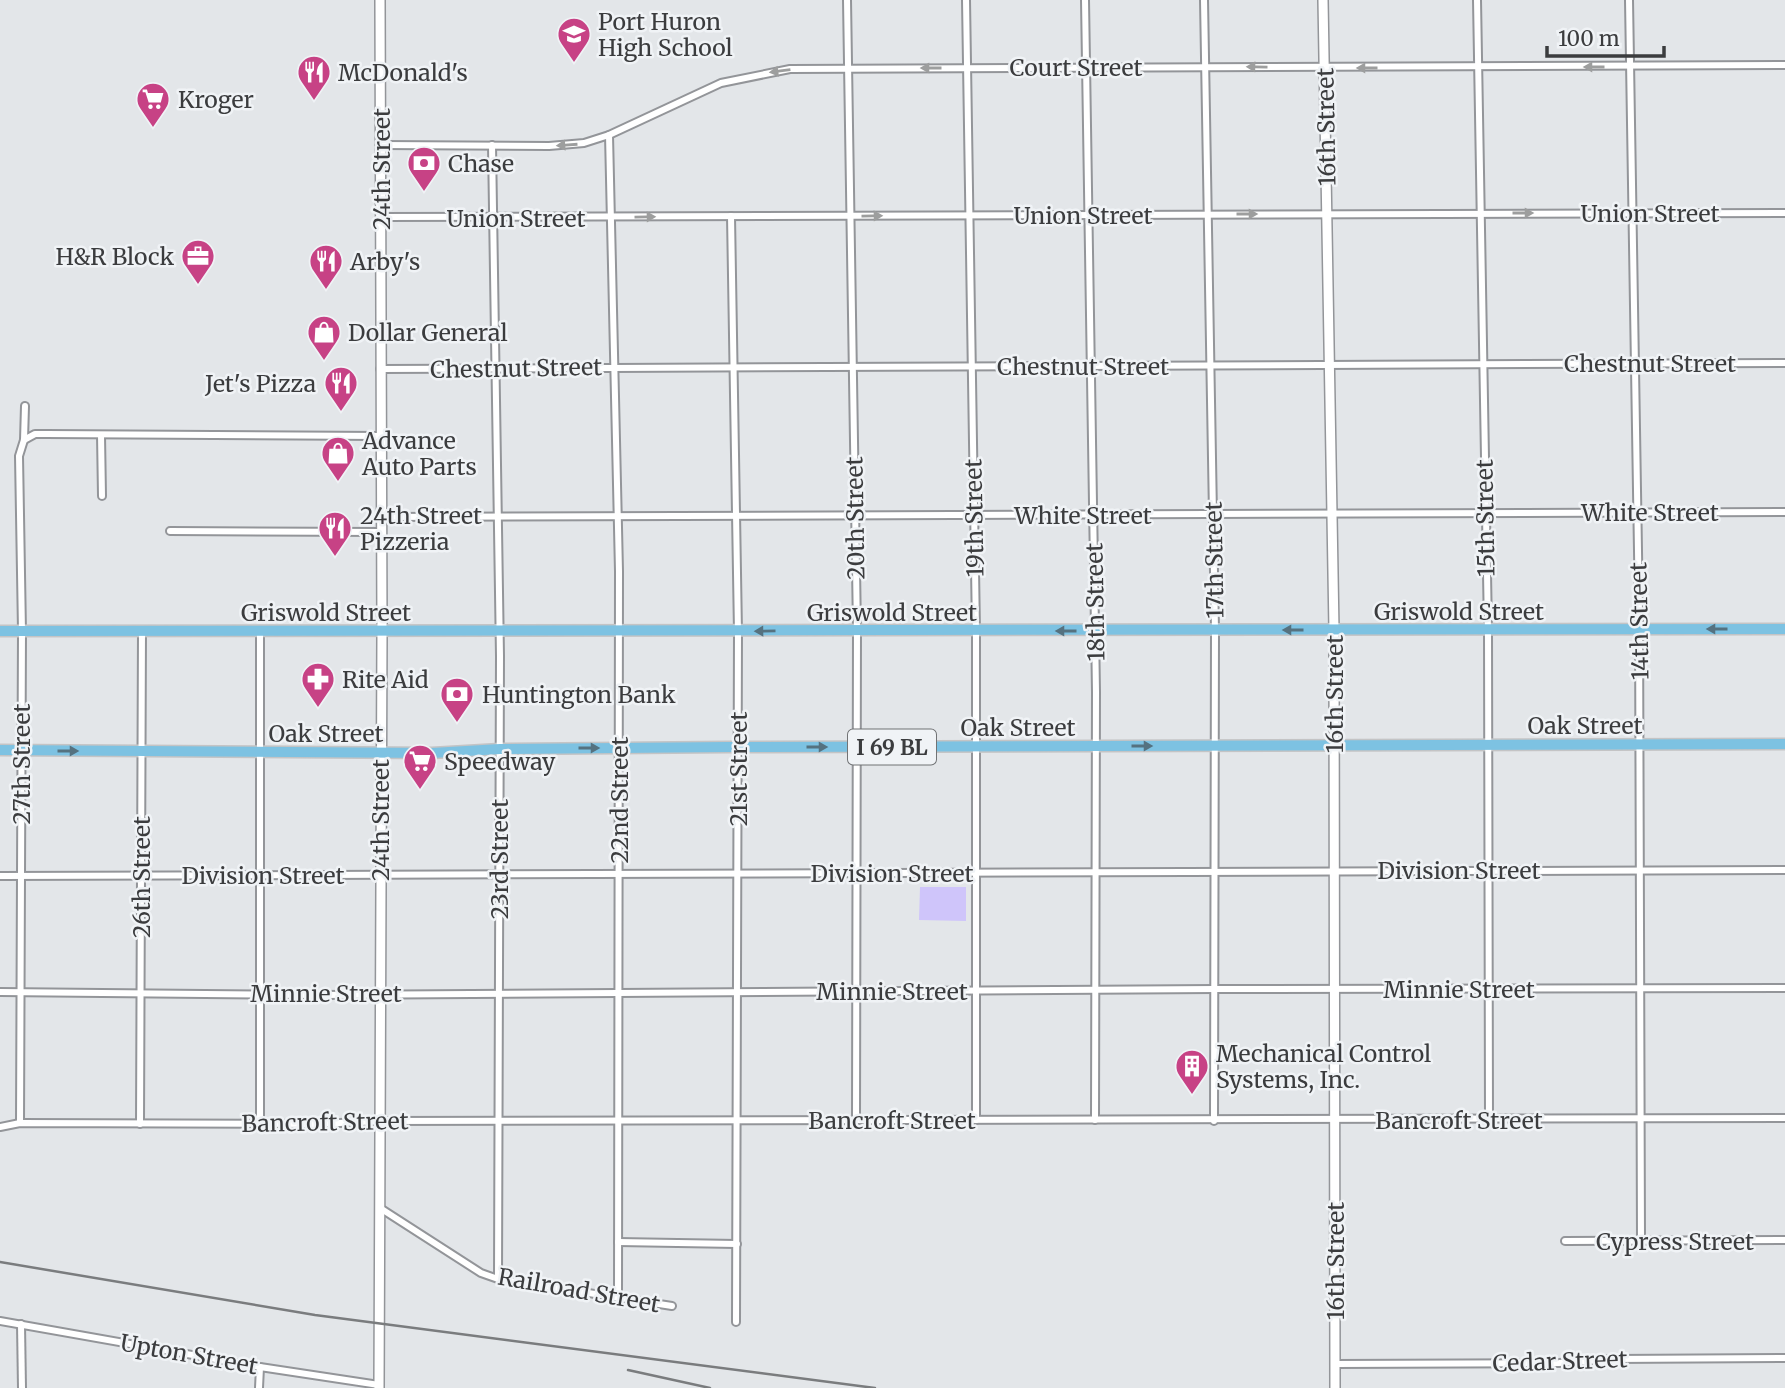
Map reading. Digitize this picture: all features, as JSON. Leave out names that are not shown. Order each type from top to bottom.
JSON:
[{"type":"main road","name":"Griswold Street","points":[[0,631],[1785,629]]},
{"type":"main road","name":"Oak Street","points":[[0,750],[432,753],[500,749],[738,747],[1785,744]]},
{"type":"street","name":"24th Street","points":[[379,1386],[382,632],[380,0]]},
{"type":"street","name":"20th Street","points":[[847,0],[857,630],[856,1120]]},
{"type":"street","name":"19th Street","points":[[966,0],[976,631],[976,1120]]},
{"type":"street","name":"18th Street","points":[[1085,0],[1094,515],[1095,1120]]},
{"type":"street","name":"17th Street","points":[[1204,0],[1215,630],[1214,1121]]},
{"type":"street","name":"16th Street","points":[[1323,0],[1333,514],[1335,1388]]},
{"type":"street","name":"15th Street","points":[[1476,0],[1488,630],[1489,1120]]},
{"type":"street","name":"14th Street","points":[[1629,0],[1638,512],[1641,1241]]},
{"type":"street","name":"Court Street","points":[[381,145],[584,143],[609,135],[710,87],[738,78],[790,69],[1785,65]]},
{"type":"street","name":"22nd Street","points":[[609,135],[619,631],[618,1298]]},
{"type":"street","name":"23rd Street","points":[[492,145],[500,631],[498,1279]]},
{"type":"street","name":"Union Street","points":[[380,217],[1785,213]]},
{"type":"street","name":"21st Street","points":[[731,216],[738,632],[736,1322]]},
{"type":"street","name":"Chestnut Street","points":[[380,369],[1785,363]]},
{"type":"street","name":"27th Street","points":[[20,1123],[22,631],[19,456],[24,440],[26,406]]},
{"type":"street","points":[[24,440],[35,434],[381,436]]},
{"type":"street","points":[[101,435],[102,496]]},
{"type":"street","name":"White Street","points":[[381,517],[1785,512]]},
{"type":"street","points":[[170,531],[381,532]]},
{"type":"street","name":"26th Street","points":[[140,1124],[142,631]]},
{"type":"street","points":[[260,631],[260,1123]]},
{"type":"street","name":"Division Street","points":[[0,876],[1785,870]]},
{"type":"street","name":"Minnie Street","points":[[0,992],[380,995],[1785,988]]},
{"type":"street","name":"Bancroft Street","points":[[0,1127],[20,1123],[380,1121],[1785,1118]]},
{"type":"street","name":"Railroad Street","points":[[380,1208],[481,1273],[498,1279],[672,1306]]},
{"type":"street","name":"Cypress Street","points":[[1565,1241],[1785,1240]]},
{"type":"street","points":[[618,1242],[737,1244]]},
{"type":"street","name":"Upton Street","points":[[0,1321],[379,1386]]},
{"type":"street","points":[[21,1324],[22,1388]]},
{"type":"street","name":"Cedar Street","points":[[1335,1364],[1785,1358]]},
{"type":"street","points":[[259,1388],[260,1367]]},
{"type":"shaded area","points":[[920,887],[966,887],[966,921],[919,920]]},
{"type":"railway","points":[[0,1262],[315,1315],[875,1388]]},
{"type":"railway","points":[[628,1370],[710,1388]]},
{"type":"place","name":"Port Huron High School","points":[[574,64]]},
{"type":"place","name":"McDonald's","points":[[314,102]]},
{"type":"place","name":"Kroger","points":[[153,129]]},
{"type":"place","name":"Chase","points":[[424,193]]},
{"type":"place","name":"H&R Block","points":[[198,286]]},
{"type":"place","name":"Arby's","points":[[326,291]]},
{"type":"place","name":"Dollar General","points":[[324,362]]},
{"type":"place","name":"Jet's Pizza","points":[[341,413]]},
{"type":"place","name":"Advance Auto Parts","points":[[338,483]]},
{"type":"place","name":"24th Street Pizzeria","points":[[335,558]]},
{"type":"place","name":"Rite Aid","points":[[318,709]]},
{"type":"place","name":"Huntington Bank","points":[[457,724]]},
{"type":"place","name":"Speedway","points":[[420,791]]},
{"type":"place","name":"Mechanical Control Systems, Inc.","points":[[1192,1096]]}]
